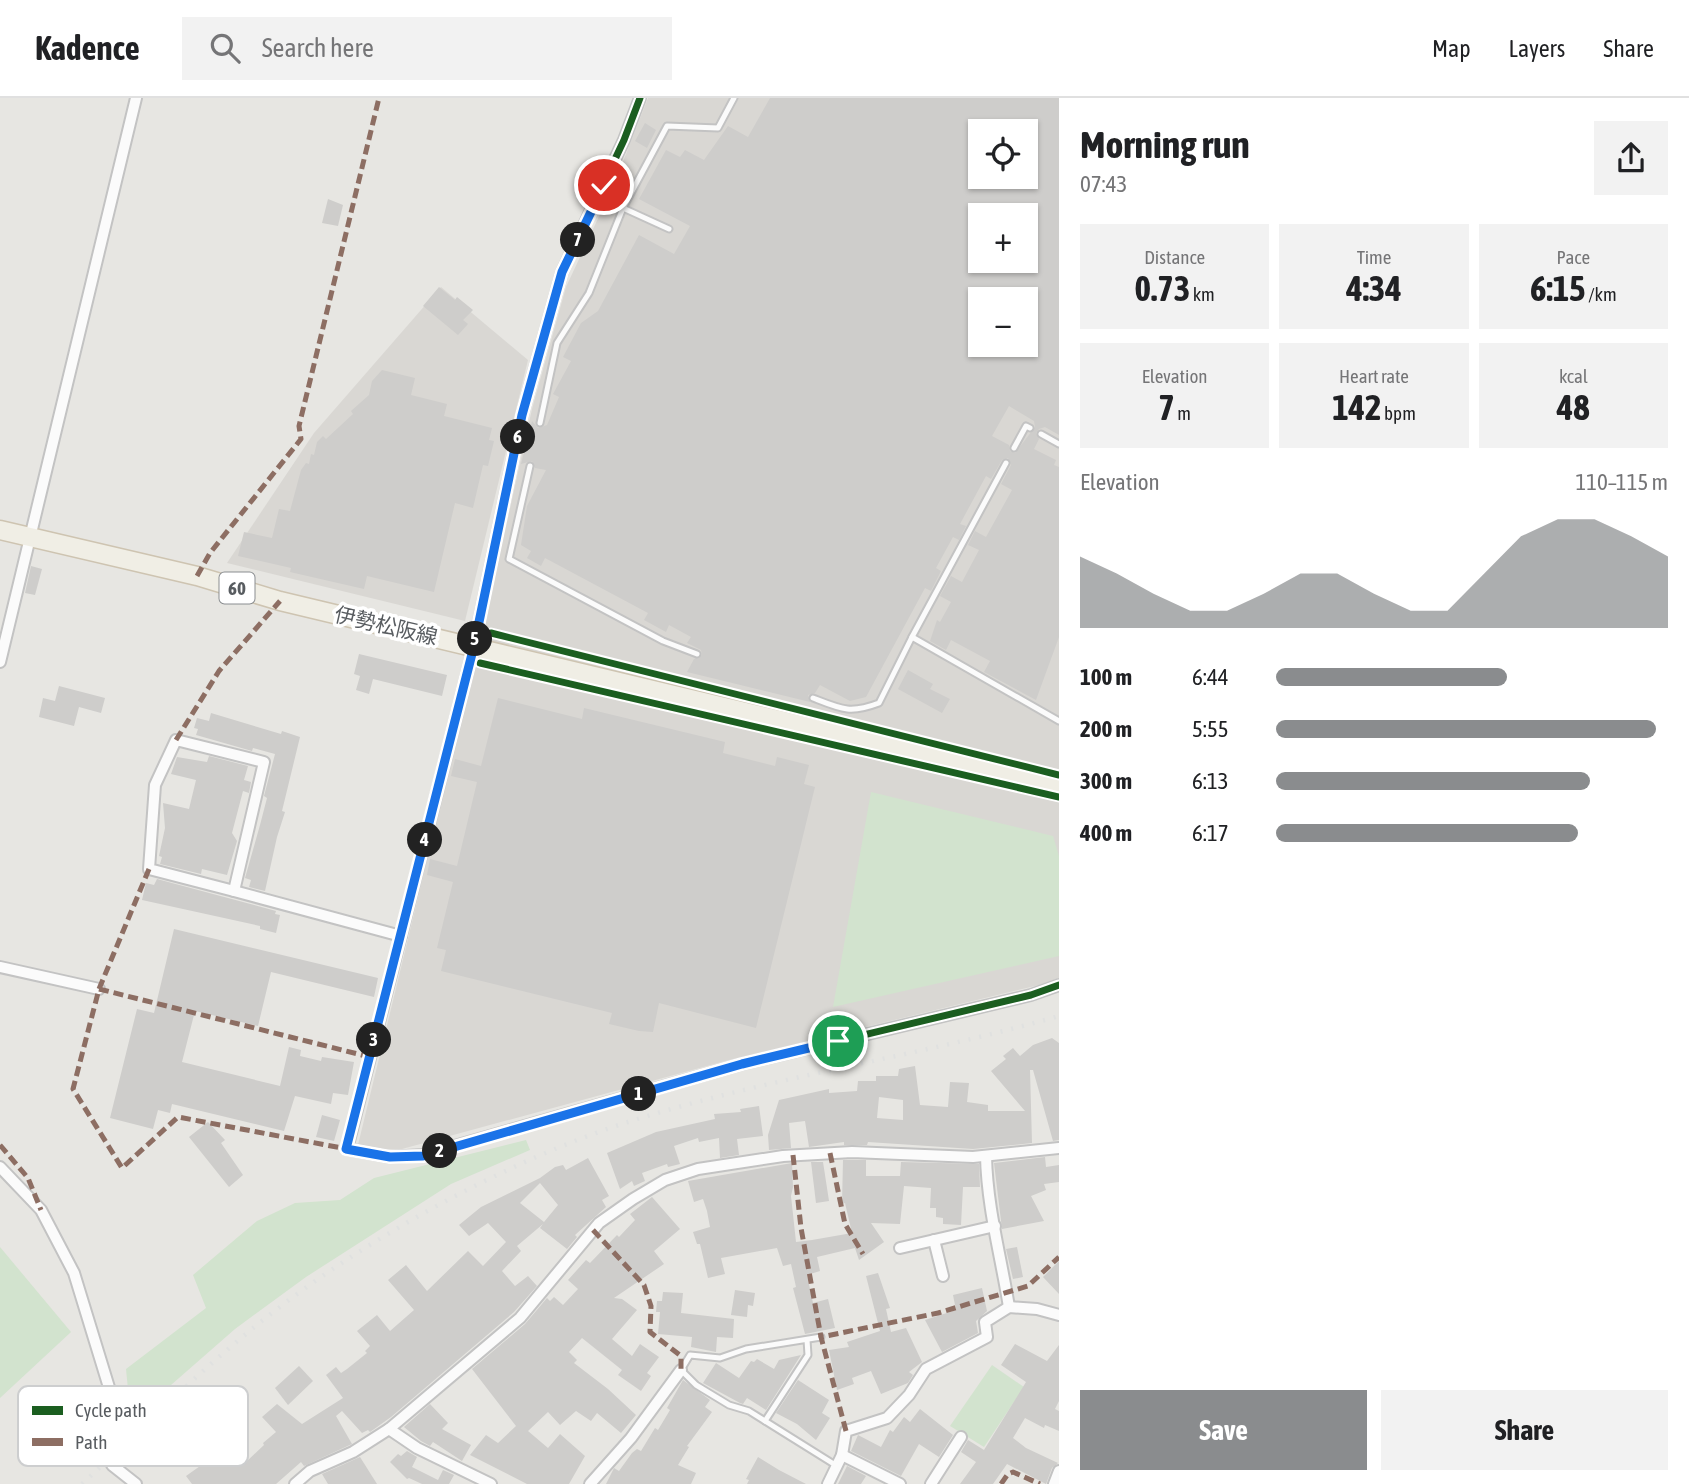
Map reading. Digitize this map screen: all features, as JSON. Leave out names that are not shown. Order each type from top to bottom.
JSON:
[{"type":"main road","name":"伊勢松阪線","points":[[0,530],[197,576],[280,601],[1059,787]]},
{"type":"street","points":[[0,662],[136,98]]},
{"type":"street","points":[[640,98],[619,151],[562,272],[522,415],[474,646],[346,1149],[390,1157],[423,1156],[742,1064],[1031,995],[1059,985]]},
{"type":"street","points":[[234,891],[264,762],[176,740],[155,785],[149,869],[401,936]]},
{"type":"street","points":[[0,967],[99,989]]},
{"type":"street","points":[[295,1484],[310,1471],[354,1452],[389,1429],[520,1318],[599,1223],[665,1180],[698,1169],[783,1156],[852,1152],[986,1156],[1059,1148]]},
{"type":"street","points":[[986,1156],[987,1192],[1009,1307]]},
{"type":"street","points":[[0,1167],[41,1210],[74,1273],[109,1386]]},
{"type":"street","points":[[900,1248],[995,1226]]},
{"type":"street","points":[[934,1240],[943,1276]]},
{"type":"street","points":[[828,1484],[842,1455],[846,1431],[887,1418],[909,1395],[926,1369],[987,1337],[985,1322],[1009,1307],[1037,1309],[1059,1315]]},
{"type":"street","points":[[590,1484],[631,1438],[681,1370]]},
{"type":"street","points":[[389,1429],[416,1448],[491,1484]]},
{"type":"street","points":[[930,1484],[961,1437]]},
{"type":"street","points":[[842,1455],[900,1484]]},
{"type":"street","points":[[116,1466],[136,1484]]},
{"type":"street","points":[[1054,1484],[1059,1471]]},
{"type":"lane","points":[[540,423],[557,344],[589,293],[623,208],[667,126],[718,128],[734,98]]},
{"type":"lane","points":[[623,208],[668,229]]},
{"type":"lane","points":[[1014,448],[1026,426],[1030,428]]},
{"type":"lane","points":[[1041,435],[1059,444]]},
{"type":"lane","points":[[813,698],[846,711],[862,710],[879,703],[1006,463]]},
{"type":"lane","points":[[530,466],[509,559],[663,641],[697,654]]},
{"type":"lane","points":[[912,637],[1059,721]]},
{"type":"lane","points":[[821,1336],[746,1349],[720,1358],[690,1355],[681,1370],[696,1384],[729,1405],[749,1411],[765,1420],[837,1466]]},
{"type":"lane","points":[[765,1420],[808,1355],[807,1340]]},
{"type":"shaded area","points":[[648,98],[1059,98],[1059,978],[729,1060],[402,1149],[357,1149],[486,617],[532,409],[566,287],[615,182]]},
{"type":"shaded area","points":[[441,287],[528,360],[465,621],[227,563],[314,433]]},
{"type":"green space","points":[[871,792],[1053,836],[1059,856],[1059,956],[833,1007]]},
{"type":"green space","points":[[526,1140],[530,1150],[451,1184],[306,1277],[235,1329],[170,1386],[128,1386],[126,1369],[206,1308],[193,1275],[257,1221],[295,1203],[340,1200],[374,1178]]},
{"type":"green space","points":[[0,1247],[71,1332],[0,1398]]},
{"type":"green space","points":[[992,1365],[1024,1387],[984,1447],[950,1426]]},
{"type":"building","points":[[770,98],[1059,98],[1059,435],[1045,427],[1039,429],[1036,433],[1039,439],[1034,449],[1056,460],[1054,465],[1059,467],[1059,637],[1036,700],[984,672],[990,661],[951,640],[946,650],[930,641],[937,620],[940,622],[951,602],[940,596],[951,576],[962,582],[979,550],[968,545],[975,531],[986,537],[1012,490],[1001,484],[1011,465],[1008,458],[1002,460],[991,479],[986,476],[960,524],[966,526],[959,540],[953,537],[936,568],[941,571],[931,591],[925,588],[866,697],[850,701],[820,685],[815,693],[808,695],[810,702],[687,672],[694,659],[702,655],[701,650],[687,643],[691,637],[669,625],[666,632],[644,620],[648,613],[545,558],[541,566],[527,558],[531,551],[521,545],[527,506],[546,470],[535,468],[532,461],[521,464],[532,421],[538,428],[547,425],[559,397],[553,394],[571,361],[563,357],[581,323],[598,311],[639,235],[674,254],[690,226],[639,199],[666,150],[680,157],[685,150],[704,160],[728,126],[748,137]],"holes":[[[1009,406],[1034,421],[1035,427],[1015,453],[1010,451],[1009,445],[992,436]]]},
{"type":"building","points":[[645,123],[656,130],[647,148],[635,141]]},
{"type":"building","points":[[328,199],[343,205],[338,226],[322,223]]},
{"type":"building","points":[[439,287],[473,310],[463,320],[468,324],[458,335],[423,306]]},
{"type":"building","points":[[382,370],[415,378],[411,395],[447,404],[444,416],[492,428],[489,440],[494,441],[488,466],[483,465],[473,508],[455,503],[434,592],[367,576],[364,589],[290,572],[291,568],[238,556],[244,532],[272,538],[279,509],[290,511],[301,470],[306,463],[309,464],[317,442],[323,436],[326,439],[353,414],[351,411],[369,395],[372,381]]},
{"type":"building","points":[[31,566],[42,569],[35,595],[25,593]]},
{"type":"building","points":[[359,654],[447,675],[442,696],[373,679],[369,694],[356,690],[360,676],[354,674]]},
{"type":"building","points":[[908,670],[933,684],[930,689],[950,699],[942,713],[898,689]]},
{"type":"building","points":[[59,686],[105,698],[101,713],[79,707],[74,726],[39,717],[43,698],[55,701]]},
{"type":"building","points":[[498,698],[582,719],[584,708],[725,742],[723,753],[775,766],[777,757],[809,765],[804,784],[815,787],[756,1028],[659,1003],[653,1032],[639,1031],[609,1024],[612,1013],[441,971],[446,950],[437,948],[453,882],[427,875],[430,859],[457,866],[477,782],[451,776],[455,759],[481,766]]},
{"type":"building","points":[[211,713],[300,737],[265,891],[249,887],[251,880],[245,878],[267,798],[264,796],[275,754],[253,748],[252,751],[196,735],[198,729],[194,728],[197,718],[209,721]]},
{"type":"building","points":[[209,756],[248,766],[244,780],[251,782],[249,793],[243,791],[232,833],[237,841],[227,875],[202,869],[201,874],[160,864],[165,828],[163,803],[189,809],[196,780],[171,774],[177,757],[207,762]]},
{"type":"building","points":[[157,879],[276,911],[275,914],[280,915],[276,933],[260,929],[260,926],[142,900],[146,883],[154,885]]},
{"type":"building","points":[[174,929],[378,978],[374,997],[271,972],[258,1026],[195,1011],[182,1062],[280,1086],[289,1047],[301,1050],[300,1056],[321,1061],[322,1057],[354,1062],[348,1095],[333,1093],[331,1104],[295,1096],[284,1131],[172,1104],[170,1113],[158,1110],[153,1129],[110,1118],[137,1009],[154,1013]]},
{"type":"building","points":[[1052,1038],[1059,1043],[1059,1140],[1053,1141],[1033,1070],[1030,1070],[1032,1143],[973,1149],[868,1142],[867,1145],[844,1145],[844,1142],[809,1147],[805,1121],[789,1123],[791,1148],[769,1150],[768,1135],[779,1100],[829,1089],[829,1093],[857,1091],[858,1081],[876,1081],[876,1076],[898,1076],[899,1069],[915,1066],[920,1105],[948,1107],[950,1082],[969,1083],[967,1102],[988,1105],[988,1111],[1025,1111],[991,1071],[1006,1059],[1003,1056],[1013,1048],[1020,1056],[1033,1045]],"holes":[[[879,1097],[903,1100],[903,1120],[877,1118]]]},
{"type":"building","points":[[759,1106],[763,1136],[737,1139],[739,1155],[720,1158],[719,1138],[699,1142],[698,1138],[674,1146],[680,1164],[668,1167],[667,1164],[642,1173],[645,1181],[634,1186],[632,1181],[620,1189],[607,1153],[656,1132],[715,1119],[714,1114],[741,1112],[740,1109]]},
{"type":"building","points":[[322,1115],[340,1120],[334,1141],[316,1137]]},
{"type":"building","points":[[208,1122],[225,1140],[221,1143],[243,1175],[229,1187],[189,1137]]},
{"type":"building","points":[[1045,1157],[1046,1167],[1059,1165],[1059,1182],[1044,1184],[1046,1190],[1031,1196],[1044,1221],[1002,1229],[994,1163]]},
{"type":"building","points":[[588,1158],[609,1196],[602,1200],[606,1207],[575,1235],[577,1237],[567,1249],[540,1228],[543,1224],[517,1246],[521,1251],[502,1271],[515,1286],[528,1276],[537,1286],[514,1312],[370,1432],[368,1430],[362,1433],[342,1411],[336,1416],[352,1444],[304,1466],[301,1462],[276,1484],[192,1484],[186,1476],[200,1466],[248,1466],[248,1460],[276,1432],[262,1417],[277,1404],[302,1424],[343,1398],[326,1375],[336,1367],[341,1373],[367,1353],[365,1351],[370,1346],[357,1331],[377,1315],[390,1331],[414,1310],[388,1280],[406,1265],[427,1291],[468,1251],[483,1266],[506,1242],[488,1223],[469,1236],[459,1225],[481,1207],[563,1165],[566,1170]],"holes":[[[540,1183],[558,1205],[544,1222],[520,1203]]]},
{"type":"building","points":[[843,1160],[866,1160],[866,1176],[900,1176],[901,1162],[979,1164],[980,1187],[963,1187],[961,1225],[943,1224],[943,1218],[936,1217],[936,1208],[930,1208],[931,1188],[904,1186],[900,1224],[871,1223],[884,1242],[859,1260],[855,1248],[817,1257],[820,1271],[807,1275],[813,1303],[828,1299],[835,1328],[805,1334],[793,1288],[796,1287],[791,1264],[783,1266],[777,1248],[721,1258],[725,1274],[708,1278],[700,1244],[697,1244],[693,1232],[710,1227],[707,1211],[703,1199],[694,1202],[688,1181],[792,1163],[791,1196],[796,1242],[812,1240],[852,1233],[845,1203],[842,1204]]},
{"type":"building","points":[[811,1162],[823,1162],[829,1201],[816,1203]]},
{"type":"building","points":[[652,1197],[680,1229],[654,1251],[664,1264],[614,1298],[622,1299],[637,1310],[612,1339],[632,1356],[640,1344],[659,1357],[647,1373],[651,1376],[641,1391],[618,1375],[622,1370],[582,1338],[569,1352],[577,1360],[574,1363],[636,1415],[621,1433],[597,1413],[591,1421],[576,1411],[560,1425],[548,1412],[528,1431],[548,1448],[560,1434],[585,1456],[569,1484],[527,1484],[470,1455],[486,1435],[498,1443],[516,1426],[472,1369],[525,1324],[547,1298],[550,1301],[554,1297],[563,1305],[578,1289],[568,1280],[586,1260],[590,1263],[617,1235],[619,1237],[635,1220],[630,1214]]},
{"type":"building","points":[[1017,1247],[1023,1277],[1013,1279],[1006,1249]]},
{"type":"building","points":[[1059,1261],[1059,1294],[1043,1277]]},
{"type":"building","points":[[878,1273],[890,1308],[886,1309],[891,1332],[906,1328],[922,1362],[909,1372],[913,1375],[908,1383],[881,1394],[871,1371],[852,1378],[854,1384],[837,1390],[829,1350],[849,1347],[847,1342],[880,1331],[866,1276]]},
{"type":"building","points":[[982,1288],[987,1311],[976,1321],[978,1333],[942,1352],[925,1320],[956,1310],[953,1295]]},
{"type":"building","points":[[735,1290],[755,1293],[753,1306],[748,1305],[747,1317],[731,1315]]},
{"type":"building","points":[[663,1292],[683,1293],[681,1313],[734,1319],[733,1338],[717,1337],[716,1352],[691,1347],[692,1337],[658,1334],[660,1312],[656,1312],[657,1301],[662,1301]]},
{"type":"building","points":[[1015,1344],[1047,1361],[1059,1345],[1059,1401],[1055,1409],[1059,1411],[1059,1431],[1045,1425],[1044,1428],[1025,1418],[1013,1438],[1026,1448],[1058,1463],[1052,1468],[1046,1484],[1007,1464],[993,1484],[960,1484],[976,1462],[961,1452],[968,1440],[984,1450],[1026,1382],[1001,1365]]},
{"type":"building","points":[[801,1355],[766,1410],[747,1398],[743,1404],[740,1403],[703,1383],[716,1363],[739,1378],[751,1361],[757,1359],[774,1369],[779,1360]]},
{"type":"building","points":[[299,1366],[313,1381],[288,1405],[275,1388]]},
{"type":"building","points":[[683,1380],[710,1400],[705,1407],[712,1412],[687,1446],[689,1447],[678,1465],[696,1473],[691,1484],[606,1484],[614,1468],[619,1471],[632,1453],[637,1449],[641,1451],[655,1428],[658,1430]]},
{"type":"building","points":[[798,1380],[829,1400],[822,1413],[830,1418],[816,1440],[797,1424],[776,1413]]},
{"type":"building","points":[[430,1404],[448,1423],[442,1429],[471,1445],[462,1461],[433,1442],[430,1446],[421,1441],[404,1427]]},
{"type":"building","points":[[920,1409],[953,1435],[939,1457],[919,1444],[901,1476],[851,1451],[858,1435],[881,1447],[890,1430],[893,1432],[904,1417],[910,1422]]},
{"type":"building","points":[[407,1451],[417,1457],[412,1467],[438,1480],[443,1470],[454,1475],[449,1484],[422,1484],[407,1479],[390,1462],[398,1454],[401,1456]]},
{"type":"building","points":[[360,1457],[377,1484],[328,1484],[322,1474]]},
{"type":"building","points":[[758,1457],[806,1484],[747,1484],[749,1480],[746,1479]]},
{"type":"building","points":[[847,1466],[866,1476],[861,1484],[838,1484]]},
{"type":"railway","points":[[187,1386],[246,1334],[331,1270],[427,1211],[529,1160],[579,1139],[681,1106],[789,1079],[952,1044],[1059,1016]]},
{"type":"railway","points":[[82,1484],[101,1466]]},
{"type":"marked path","points":[[197,576],[210,553],[301,439],[299,426],[379,98]]},
{"type":"marked path","points":[[176,740],[219,671],[280,601]]},
{"type":"marked path","points":[[149,869],[99,989],[73,1089],[122,1168],[178,1117],[347,1149]]},
{"type":"marked path","points":[[99,989],[370,1057]]},
{"type":"marked path","points":[[0,1145],[28,1178],[41,1210]]},
{"type":"marked path","points":[[830,1153],[845,1224],[863,1254]]},
{"type":"marked path","points":[[793,1155],[801,1228],[821,1337]]},
{"type":"marked path","points":[[593,1230],[644,1285],[651,1306],[650,1332],[681,1356],[681,1370]]},
{"type":"marked path","points":[[846,1431],[821,1337],[938,1313],[1028,1286],[1059,1257]]},
{"type":"marked path","points":[[1001,1484],[1008,1474],[1013,1472],[1040,1484]]},
{"type":"cycle path","points":[[640,98],[624,140],[562,272],[522,415],[474,646],[347,1149],[390,1157],[423,1155],[742,1064],[1031,995],[1059,985]]},
{"type":"cycle path","points":[[491,633],[1059,775]]},
{"type":"cycle path","points":[[480,663],[1059,797]]},
{"type":"route","points":[[604,185],[562,272],[522,415],[474,646],[346,1149],[390,1157],[423,1156],[742,1064],[838,1041]]}]
